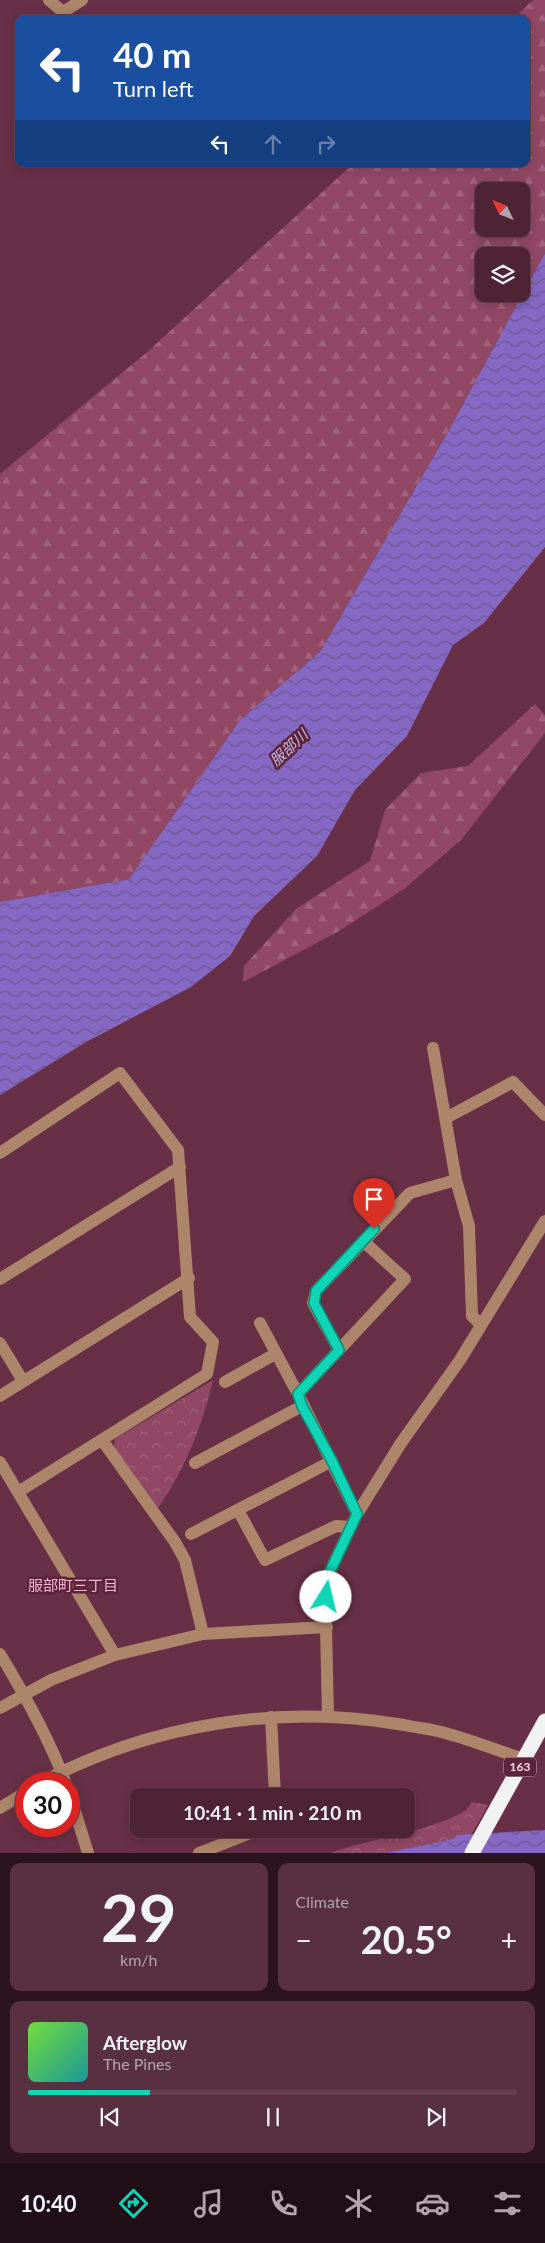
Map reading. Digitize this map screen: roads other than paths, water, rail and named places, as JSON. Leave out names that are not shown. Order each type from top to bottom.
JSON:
[{"type":"highway","name":"163","points":[[472,1853],[545,1720]]},
{"type":"street","points":[[49,0],[64,12],[82,0]]},
{"type":"street","points":[[432,1048],[456,1180],[468,1226],[472,1316],[482,1325]]},
{"type":"street","points":[[0,1153],[120,1073],[178,1150],[190,1316],[213,1342],[207,1374],[18,1492]]},
{"type":"street","points":[[446,1118],[513,1082],[545,1115]]},
{"type":"street","points":[[0,1279],[180,1166]]},
{"type":"street","points":[[339,1350],[314,1303],[316,1291],[410,1193],[456,1180]]},
{"type":"street","points":[[328,1716],[325,1582],[357,1514],[401,1443],[460,1360],[545,1222]]},
{"type":"street","points":[[195,1463],[300,1400],[339,1350],[404,1279],[363,1241]]},
{"type":"street","points":[[0,1396],[188,1278]]},
{"type":"street","points":[[260,1323],[332,1461],[357,1514]]},
{"type":"street","points":[[0,1343],[23,1381]]},
{"type":"street","points":[[225,1382],[275,1354]]},
{"type":"street","points":[[102,1440],[176,1542],[185,1560],[203,1634]]},
{"type":"street","points":[[192,1534],[332,1461]]},
{"type":"street","points":[[0,1462],[116,1655]]},
{"type":"street","points":[[238,1510],[265,1560],[336,1526],[351,1527]]},
{"type":"street","points":[[0,1708],[51,1680],[116,1655],[203,1634],[327,1627]]},
{"type":"street","points":[[0,1654],[25,1694],[61,1772]]},
{"type":"street","points":[[75,1772],[119,1748],[162,1735],[215,1724],[271,1717],[328,1716],[387,1722],[445,1733],[524,1759]]},
{"type":"street","points":[[271,1717],[275,1788]]},
{"type":"street","points":[[0,1808],[15,1799]]},
{"type":"street","points":[[80,1827],[88,1853]]},
{"type":"street","points":[[199,1853],[238,1838]]},
{"type":"water","name":"服部川","points":[[545,253],[545,547],[484,623],[453,645],[407,736],[355,790],[317,856],[254,916],[230,956],[191,987],[86,1042],[0,1095],[0,902],[129,879],[240,720],[320,652],[448,432],[518,302],[530,302],[530,281]]},
{"type":"water","points":[[545,1830],[545,1853],[386,1853],[449,1840],[455,1838],[456,1835]]},
{"type":"district","name":"服部町三丁目","points":[[73,1586]]}]
